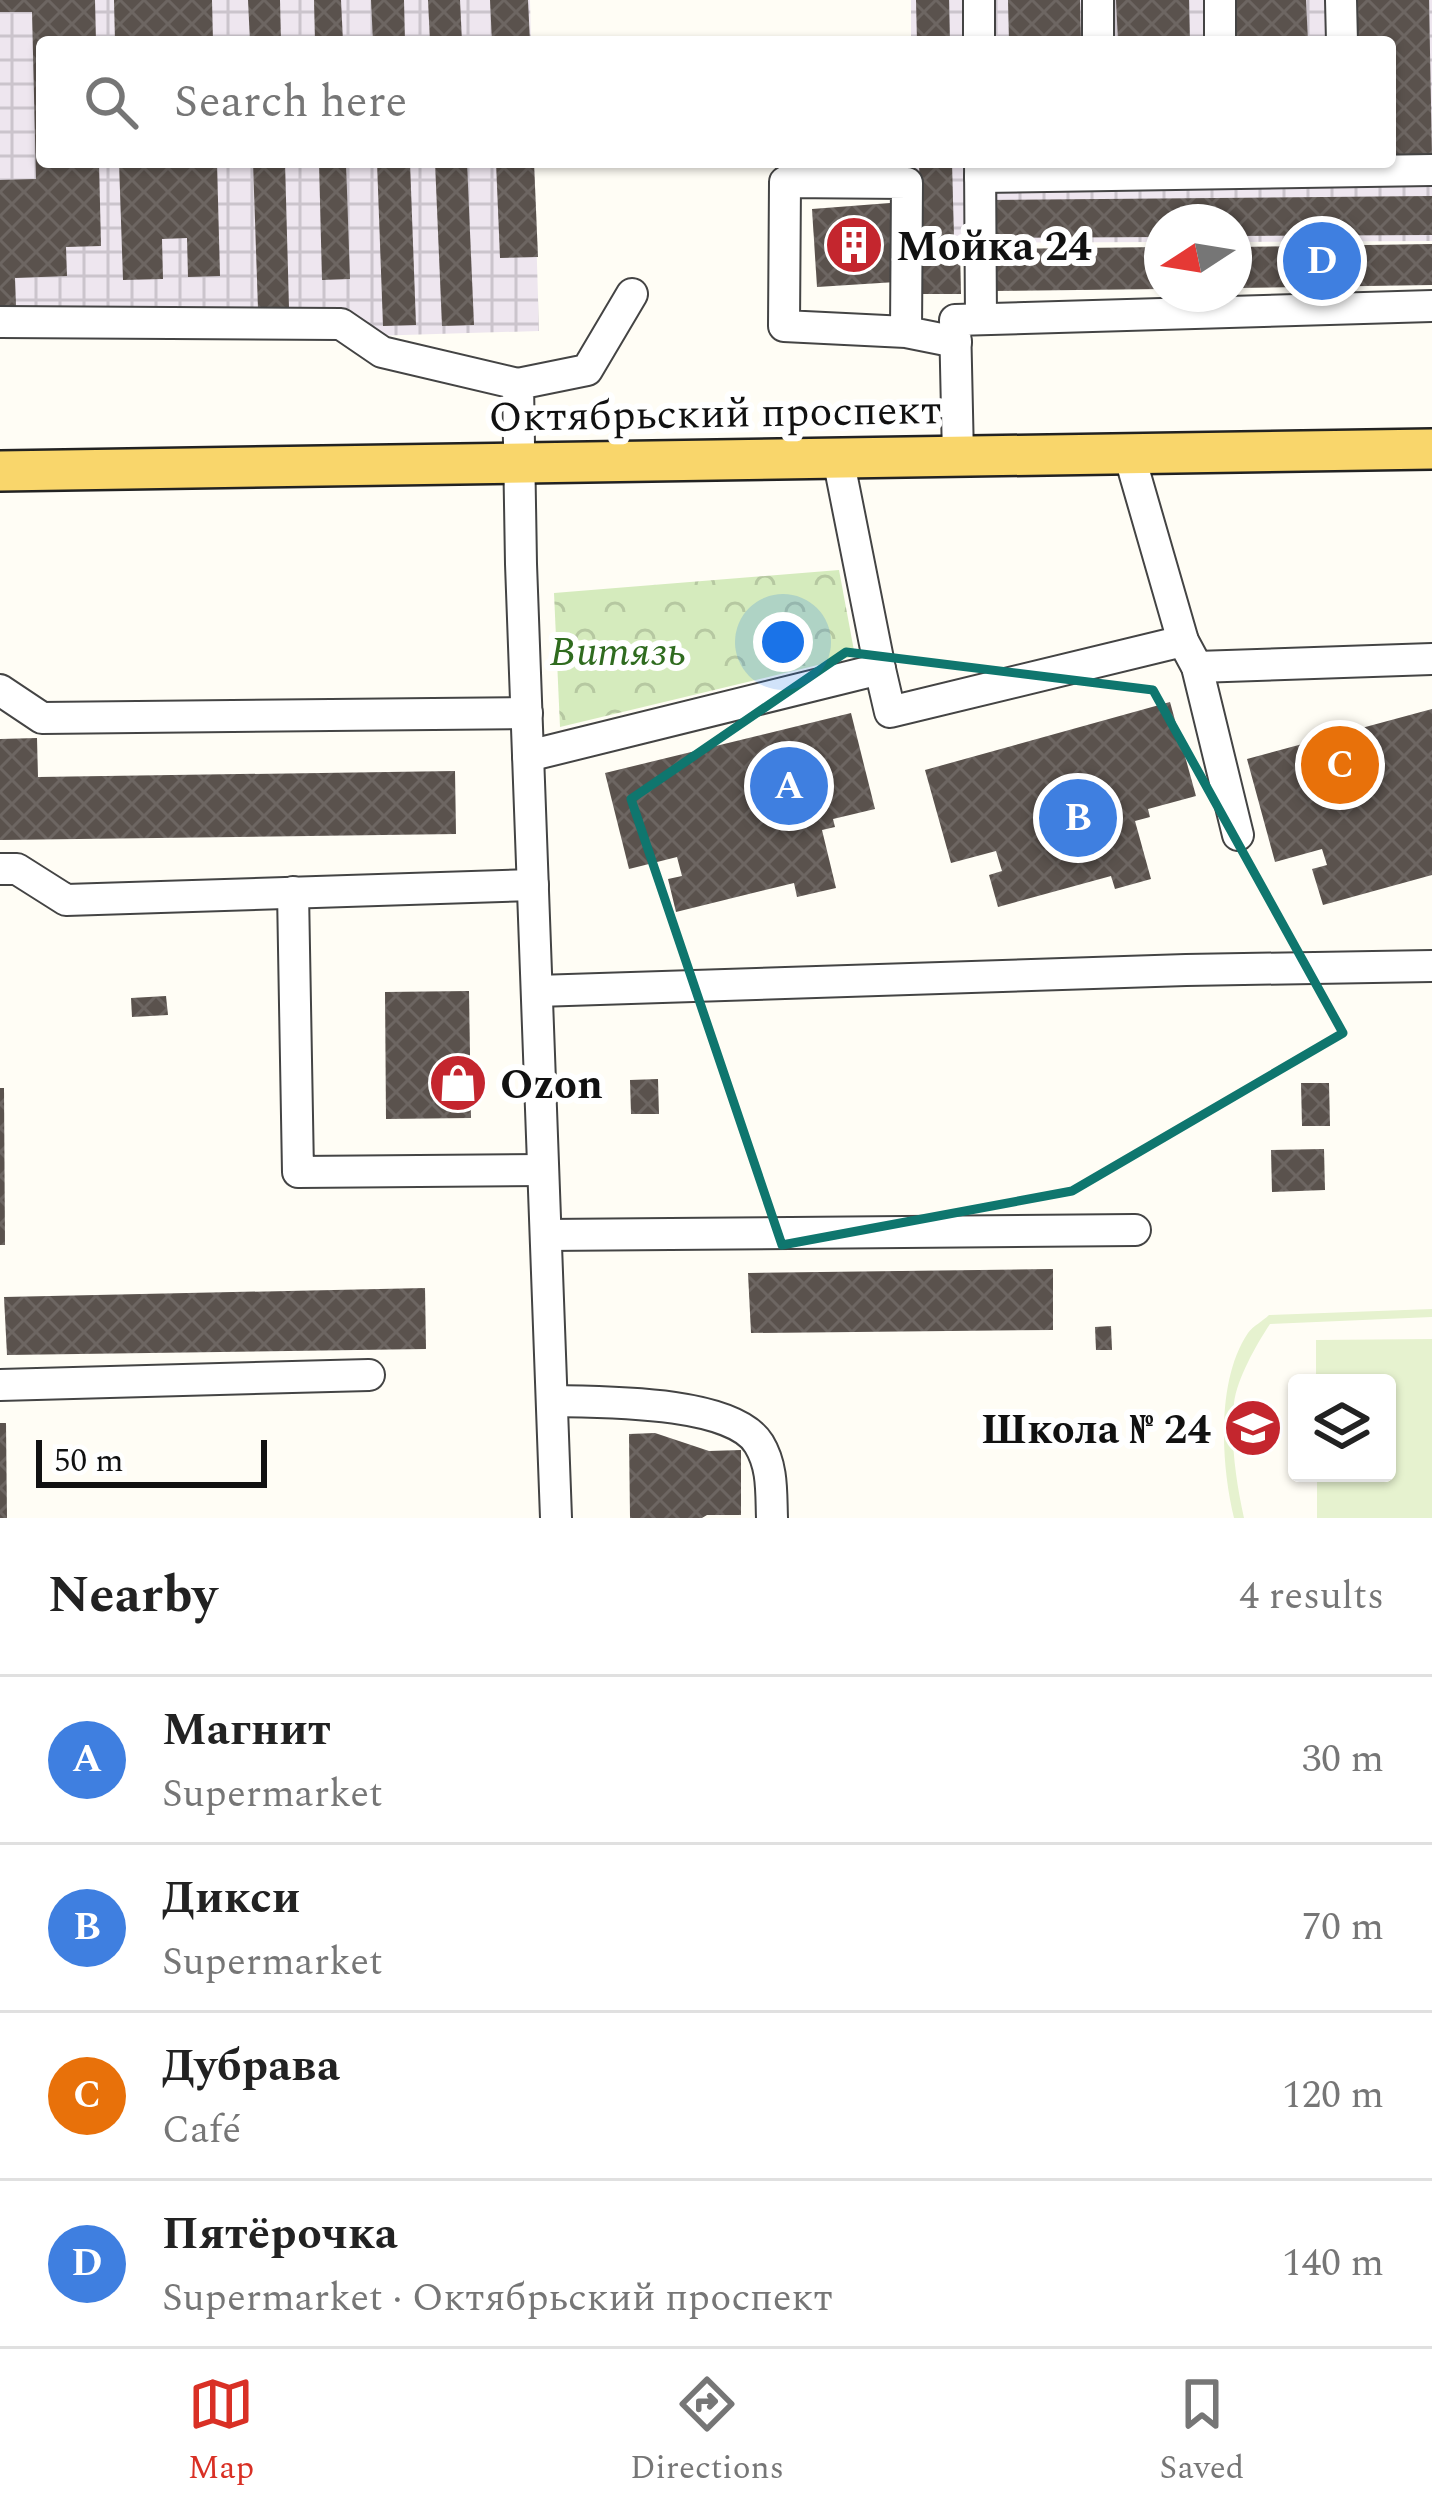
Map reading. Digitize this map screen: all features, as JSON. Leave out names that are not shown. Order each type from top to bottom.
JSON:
[{"type":"main road","name":"Октябрьский проспект","points":[[0,471],[1432,449]]},
{"type":"street","points":[[979,0],[979,36]]},
{"type":"street","points":[[1098,0],[1098,36]]},
{"type":"street","points":[[1220,0],[1220,36]]},
{"type":"street","points":[[1341,0],[1342,36]]},
{"type":"street","points":[[981,320],[980,170],[1220,168]]},
{"type":"street","points":[[1373,168],[1432,170]]},
{"type":"street","points":[[906,332],[908,183],[785,182],[784,326],[906,332],[956,342]]},
{"type":"street","points":[[0,322],[341,324],[382,352],[518,384],[587,370],[632,294]]},
{"type":"street","points":[[958,457],[955,320],[1432,306]]},
{"type":"street","points":[[518,384],[556,1518]]},
{"type":"street","points":[[1129,454],[1190,654],[1238,835]]},
{"type":"street","points":[[838,458],[890,712],[1190,654],[1432,659]]},
{"type":"street","points":[[528,756],[880,669]]},
{"type":"street","points":[[0,690],[42,718],[527,713]]},
{"type":"street","points":[[0,869],[17,869],[66,899],[533,885]]},
{"type":"street","points":[[292,892],[298,1172],[543,1170]]},
{"type":"street","points":[[537,992],[1432,966]]},
{"type":"street","points":[[546,1235],[1135,1230]]},
{"type":"street","points":[[0,1385],[369,1375]]},
{"type":"street","points":[[552,1401],[653,1403],[727,1421],[757,1438],[770,1467],[772,1518]]},
{"type":"highlighted area","points":[[846,652],[1153,690],[1343,1033],[1072,1191],[782,1245],[631,799]]},
{"type":"shaded area","points":[[0,0],[530,0],[531,36],[36,36],[36,168],[534,168],[539,331],[370,336],[0,315]]},
{"type":"shaded area","points":[[911,0],[1432,0],[1432,241],[1252,242],[1252,204],[1144,204],[1144,242],[912,243],[912,168],[1396,168],[1396,36],[911,36]]},
{"type":"green space","name":"Витязь","points":[[839,570],[855,656],[560,727],[554,593]]},
{"type":"green space","points":[[1432,1309],[1432,1317],[1270,1324],[1243,1373],[1234,1403],[1234,1461],[1244,1518],[1234,1518],[1224,1449],[1226,1398],[1230,1374],[1250,1330],[1269,1315]]},
{"type":"green space","points":[[1432,1339],[1432,1518],[1317,1518],[1317,1482],[1396,1482],[1396,1374],[1316,1374],[1316,1340]]},
{"type":"building","points":[[0,0],[95,0],[96,36],[36,36],[36,168],[99,168],[101,246],[66,247],[67,276],[15,278],[16,306],[0,306],[0,180],[36,179],[32,12],[0,12]]},
{"type":"building","points":[[114,0],[212,0],[213,36],[115,36]]},
{"type":"building","points":[[248,0],[280,0],[281,36],[250,36]]},
{"type":"building","points":[[314,0],[341,0],[343,36],[315,36]]},
{"type":"building","points":[[371,0],[404,0],[405,36],[373,36]]},
{"type":"building","points":[[428,0],[460,0],[462,36],[430,36]]},
{"type":"building","points":[[490,0],[528,0],[530,36],[492,36]]},
{"type":"building","points":[[916,0],[949,0],[950,36],[917,36]]},
{"type":"building","points":[[1008,0],[1080,0],[1081,36],[1009,36]]},
{"type":"building","points":[[1116,0],[1189,0],[1190,36],[1118,36]]},
{"type":"building","points":[[1234,0],[1306,0],[1308,36],[1236,36]]},
{"type":"building","points":[[1357,0],[1429,0],[1432,156],[1396,157],[1396,36],[1358,36]]},
{"type":"building","points":[[119,168],[217,168],[220,276],[188,277],[187,238],[162,239],[163,279],[123,280]]},
{"type":"building","points":[[253,168],[285,168],[289,308],[258,309]]},
{"type":"building","points":[[319,168],[346,168],[350,279],[322,280]]},
{"type":"building","points":[[377,168],[410,168],[416,325],[383,326]]},
{"type":"building","points":[[435,168],[467,168],[474,325],[442,326]]},
{"type":"building","points":[[496,168],[534,168],[538,257],[500,258]]},
{"type":"building","points":[[919,168],[952,168],[954,238],[921,239]]},
{"type":"building","points":[[1432,196],[1432,235],[1252,236],[1252,204],[1144,204],[1144,237],[986,238],[985,200]]},
{"type":"building","name":"Мойка 24","points":[[890,203],[896,282],[817,287],[812,209]]},
{"type":"building","points":[[1432,244],[1432,285],[1252,288],[1252,247]]},
{"type":"building","points":[[1144,247],[1144,289],[989,291],[989,249]]},
{"type":"building","points":[[917,249],[960,249],[961,294],[918,294]]},
{"type":"building","points":[[1170,702],[1196,796],[1148,809],[1150,817],[1135,821],[1151,879],[1115,889],[1111,876],[998,907],[989,875],[1002,871],[996,851],[951,863],[925,770]]},
{"type":"building","points":[[1432,709],[1432,875],[1323,905],[1312,869],[1327,865],[1322,849],[1275,862],[1247,759]]},
{"type":"building","points":[[851,713],[875,809],[833,819],[835,827],[822,830],[836,888],[797,897],[794,883],[676,912],[668,879],[682,876],[677,857],[629,869],[605,773]]},
{"type":"building","points":[[37,738],[38,777],[455,771],[456,834],[0,840],[0,739]]},
{"type":"building","points":[[469,991],[471,1118],[386,1119],[385,992]]},
{"type":"building","points":[[166,996],[168,1015],[132,1017],[131,998]]},
{"type":"building","points":[[658,1079],[659,1114],[631,1114],[630,1080]]},
{"type":"building","points":[[1301,1083],[1329,1083],[1330,1126],[1302,1126]]},
{"type":"building","points":[[0,1088],[4,1088],[5,1245],[0,1245]]},
{"type":"building","points":[[1324,1149],[1325,1190],[1272,1192],[1271,1150]]},
{"type":"building","points":[[1053,1269],[1053,1330],[751,1333],[748,1273]]},
{"type":"building","points":[[425,1288],[426,1349],[7,1355],[4,1297]]},
{"type":"building","points":[[1111,1326],[1112,1350],[1096,1350],[1095,1327]]},
{"type":"building","points":[[0,1423],[6,1423],[7,1518],[0,1518]]},
{"type":"building","points":[[655,1433],[709,1451],[741,1450],[741,1515],[630,1518],[629,1434]]},
{"type":"place","name":"Мойка 24","points":[[854,245]]},
{"type":"place","name":"Пятёрочка","points":[[1322,261]]},
{"type":"place","name":"Дубрава","points":[[1340,765]]},
{"type":"place","name":"Магнит","points":[[789,786]]},
{"type":"place","name":"Дикси","points":[[1078,818]]},
{"type":"place","name":"Ozon","points":[[458,1083]]},
{"type":"place","name":"Школа № 24","points":[[1253,1428]]}]
